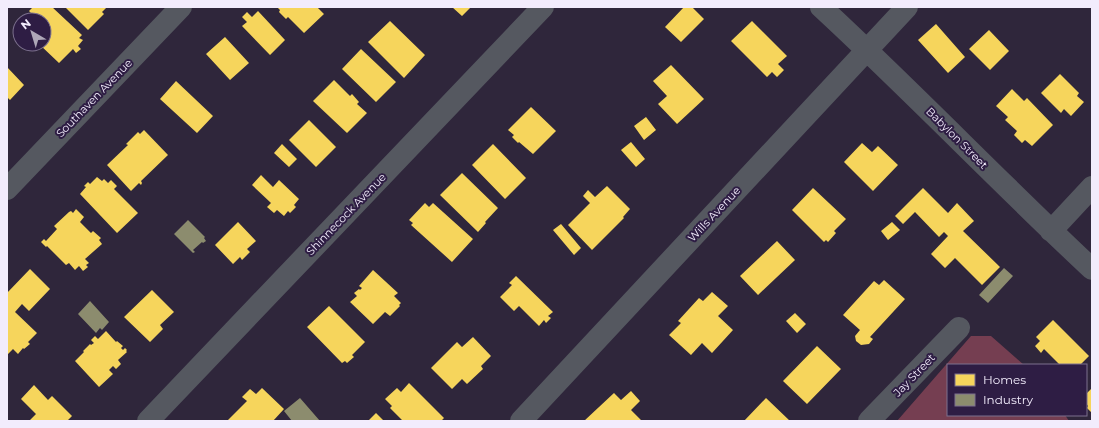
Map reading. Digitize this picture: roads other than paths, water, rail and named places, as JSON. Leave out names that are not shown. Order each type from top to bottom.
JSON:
[{"type":"street","name":"Southaven Avenue","points":[[7,189],[181,7]]},
{"type":"street","name":"Shinnecock Avenue","points":[[148,421],[544,7]]},
{"type":"street","name":"Babylon Street","points":[[821,7],[867,49],[1051,231],[1092,269]]},
{"type":"street","name":"Wills Avenue","points":[[521,421],[907,7]]},
{"type":"street","points":[[1051,231],[1092,187]]},
{"type":"street","name":"Jay Street","points":[[869,421],[959,328]]}]
